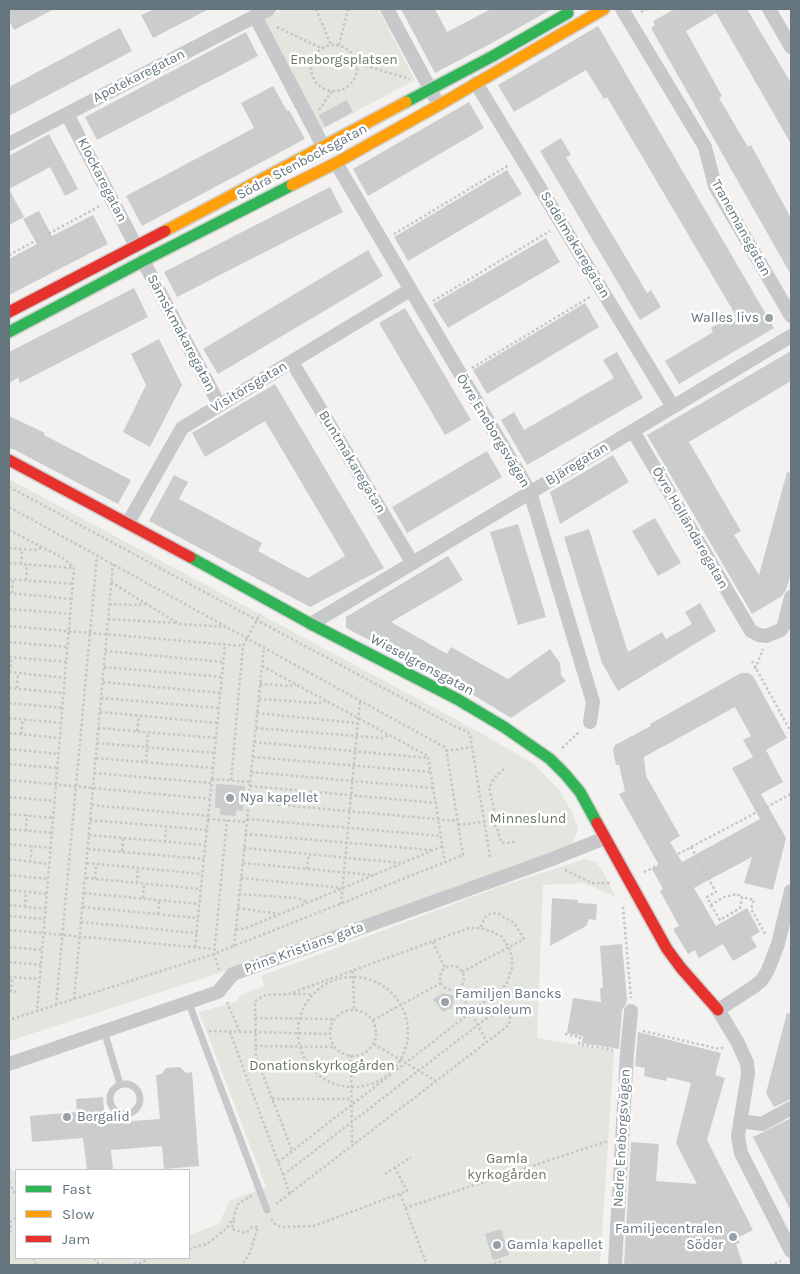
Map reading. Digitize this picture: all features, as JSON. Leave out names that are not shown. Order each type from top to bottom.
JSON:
[{"type":"main road","name":"Södra Stenbocksgatan","points":[[9,312],[136,246],[577,9]]},
{"type":"main road","name":"Södra Stenbocksgatan","points":[[9,332],[143,261],[336,163],[604,9]]},
{"type":"main road","name":"Wieselgrensgatan","points":[[9,460],[311,624],[457,699],[512,732],[550,759],[580,792],[667,949],[718,1010]]},
{"type":"street","name":"Apotekaregatan","points":[[9,144],[269,9]]},
{"type":"street","points":[[387,9],[439,105]]},
{"type":"street","name":"Tranemansgatan","points":[[622,9],[705,147],[717,191],[791,316]]},
{"type":"street","points":[[769,9],[791,47]]},
{"type":"street","points":[[255,16],[323,146]]},
{"type":"street","name":"Sadelmakaregatan","points":[[476,83],[673,407]]},
{"type":"street","name":"Klockaregatan","points":[[67,114],[136,246]]},
{"type":"street","name":"Övre Eneborgsvägen","points":[[336,163],[530,492],[593,702],[590,722]]},
{"type":"street","name":"Sämskmakaregatan","points":[[143,261],[219,404]]},
{"type":"street","name":"Visitörsgatan","points":[[128,523],[178,432],[188,423],[410,290]]},
{"type":"street","name":"Bjäregatan","points":[[311,624],[791,336]]},
{"type":"street","name":"Buntmakaregatan","points":[[292,362],[412,562]]},
{"type":"street","name":"Övre Holländaregatan","points":[[633,431],[746,624],[755,634],[769,635]]},
{"type":"street","points":[[769,635],[781,630],[784,625],[791,597]]},
{"type":"street","name":"Prins Kristians gata","points":[[9,1064],[218,992],[233,974],[605,838]]},
{"type":"street","points":[[791,891],[778,944],[762,980],[718,1010],[745,1055],[748,1074],[738,1136],[741,1153],[791,1251]]},
{"type":"street","name":"Nedre Eneborgsvägen","points":[[615,1265],[627,1053],[632,1012]]},
{"type":"street","points":[[740,1121],[762,1124],[791,1108]]},
{"type":"lane","points":[[188,1001],[267,1210]]},
{"type":"lane","points":[[104,1031],[120,1084]]},
{"type":"lane","points":[[120,1084],[133,1085],[140,1095],[138,1107],[128,1114],[116,1111],[111,1105],[111,1092],[120,1084]]},
{"type":"path","points":[[316,9],[330,45]]},
{"type":"path","points":[[338,45],[348,9]]},
{"type":"path","points":[[255,16],[320,48]]},
{"type":"path","points":[[338,45],[352,53],[356,63],[356,74],[351,83],[343,89],[332,91],[319,86],[311,74],[312,60],[320,48],[338,45]]},
{"type":"path","points":[[356,63],[429,87]]},
{"type":"path","points":[[310,122],[332,91]]},
{"type":"path","points":[[381,241],[521,158]]},
{"type":"path","points":[[9,255],[104,204]]},
{"type":"path","points":[[421,308],[562,224]]},
{"type":"path","points":[[460,375],[602,290]]},
{"type":"path","points":[[9,488],[470,734],[490,857]]},
{"type":"path","points":[[9,508],[446,748],[463,855],[214,954],[9,1020]]},
{"type":"path","points":[[9,530],[63,558],[74,568]]},
{"type":"path","points":[[9,548],[35,550],[42,548]]},
{"type":"path","points":[[21,564],[22,549]]},
{"type":"path","points":[[56,1005],[97,555]]},
{"type":"path","points":[[9,563],[74,568]]},
{"type":"path","points":[[26,580],[27,564]]},
{"type":"path","points":[[74,999],[113,564]]},
{"type":"path","points":[[37,1011],[74,568]]},
{"type":"path","points":[[9,578],[73,584]]},
{"type":"path","points":[[13,579],[10,593],[72,599]]},
{"type":"path","points":[[111,582],[179,624]]},
{"type":"path","points":[[109,604],[138,605],[146,603]]},
{"type":"path","points":[[9,609],[71,614]]},
{"type":"path","points":[[231,780],[243,646],[260,614]]},
{"type":"path","points":[[108,619],[227,627]]},
{"type":"path","points":[[9,626],[243,646]]},
{"type":"path","points":[[755,669],[769,635]]},
{"type":"path","points":[[9,642],[68,647]]},
{"type":"path","points":[[195,947],[225,644]]},
{"type":"path","points":[[234,946],[264,647]]},
{"type":"path","points":[[105,651],[224,662]]},
{"type":"path","points":[[65,678],[9,672],[10,658],[67,662]]},
{"type":"path","points":[[752,661],[791,732]]},
{"type":"path","points":[[262,666],[428,756],[445,862]]},
{"type":"path","points":[[104,667],[222,677]]},
{"type":"path","points":[[17,688],[18,673]]},
{"type":"path","points":[[102,682],[220,693]]},
{"type":"path","points":[[260,684],[290,686],[296,684]]},
{"type":"path","points":[[9,688],[64,693]]},
{"type":"path","points":[[101,698],[219,708]]},
{"type":"path","points":[[258,699],[318,703],[326,701]]},
{"type":"path","points":[[341,904],[360,700]]},
{"type":"path","points":[[9,703],[63,708]]},
{"type":"path","points":[[100,712],[217,723]]},
{"type":"path","points":[[257,713],[357,723]]},
{"type":"path","points":[[138,731],[139,716]]},
{"type":"path","points":[[9,718],[61,723]]},
{"type":"path","points":[[21,734],[23,719]]},
{"type":"path","points":[[550,759],[590,722]]},
{"type":"path","points":[[98,728],[216,738]]},
{"type":"path","points":[[256,728],[382,738],[390,735]]},
{"type":"path","points":[[146,762],[148,732]]},
{"type":"path","points":[[9,733],[60,738]]},
{"type":"path","points":[[254,742],[428,758]]},
{"type":"path","points":[[97,743],[214,753]]},
{"type":"path","points":[[446,751],[472,747]]},
{"type":"path","points":[[9,749],[59,754]]},
{"type":"path","points":[[253,757],[431,772]]},
{"type":"path","points":[[96,758],[213,768]]},
{"type":"path","points":[[9,764],[58,768]]},
{"type":"path","points":[[492,821],[496,812],[489,788],[494,778],[504,769]]},
{"type":"path","points":[[251,772],[433,788]]},
{"type":"path","points":[[94,773],[211,784]]},
{"type":"path","points":[[212,779],[250,782]]},
{"type":"path","points":[[9,780],[210,799]]},
{"type":"path","points":[[250,786],[436,803]]},
{"type":"path","points":[[678,854],[791,794]]},
{"type":"path","points":[[9,797],[55,801]]},
{"type":"path","points":[[248,802],[458,823],[492,821]]},
{"type":"path","points":[[92,805],[227,820],[441,836]]},
{"type":"path","points":[[9,814],[53,818]]},
{"type":"path","points":[[26,831],[27,816]]},
{"type":"path","points":[[90,820],[207,830]]},
{"type":"path","points":[[220,973],[214,948],[227,820]]},
{"type":"path","points":[[492,821],[497,828],[501,842],[506,844],[515,842]]},
{"type":"path","points":[[165,842],[166,827]]},
{"type":"path","points":[[9,834],[9,829],[52,833]]},
{"type":"path","points":[[246,834],[432,850]]},
{"type":"path","points":[[89,835],[205,845]]},
{"type":"path","points":[[122,852],[123,838]]},
{"type":"path","points":[[9,844],[51,848]]},
{"type":"path","points":[[30,862],[32,846]]},
{"type":"path","points":[[236,929],[244,929],[443,846]]},
{"type":"path","points":[[691,847],[716,892],[707,897],[720,920],[740,908],[742,897]]},
{"type":"path","points":[[244,848],[401,863]]},
{"type":"path","points":[[88,849],[204,859]]},
{"type":"path","points":[[307,869],[309,854]]},
{"type":"path","points":[[9,860],[49,864]]},
{"type":"path","points":[[546,860],[592,883],[628,881]]},
{"type":"path","points":[[86,863],[202,874]]},
{"type":"path","points":[[95,879],[96,864]]},
{"type":"path","points":[[243,864],[374,875]]},
{"type":"path","points":[[137,883],[138,868]]},
{"type":"path","points":[[9,875],[48,879]]},
{"type":"path","points":[[85,878],[201,889]]},
{"type":"path","points":[[241,878],[343,888]]},
{"type":"path","points":[[142,898],[144,884]]},
{"type":"path","points":[[9,890],[47,894]]},
{"type":"path","points":[[24,907],[26,892]]},
{"type":"path","points":[[84,893],[200,904]]},
{"type":"path","points":[[239,894],[297,898],[307,903]]},
{"type":"path","points":[[711,905],[724,897],[737,894],[754,900],[751,909],[767,937]]},
{"type":"path","points":[[158,914],[160,900]]},
{"type":"path","points":[[623,903],[632,1012]]},
{"type":"path","points":[[9,905],[46,909]]},
{"type":"path","points":[[83,907],[198,918]]},
{"type":"path","points":[[238,908],[280,914]]},
{"type":"path","points":[[462,972],[524,939],[514,923],[497,914],[486,916],[480,928]]},
{"type":"path","points":[[9,916],[44,919]]},
{"type":"path","points":[[81,922],[197,933]]},
{"type":"path","points":[[278,1162],[506,985],[512,968],[509,947],[501,936],[493,932],[480,928],[469,928],[289,994]]},
{"type":"path","points":[[9,930],[214,948]]},
{"type":"path","points":[[433,942],[445,968]]},
{"type":"path","points":[[9,947],[42,950]]},
{"type":"path","points":[[9,962],[41,965]]},
{"type":"path","points":[[454,966],[462,972],[463,981],[457,988],[448,989],[441,983],[440,975],[445,968],[454,966]]},
{"type":"path","points":[[353,971],[354,1010]]},
{"type":"path","points":[[18,992],[10,992],[11,977],[39,980]]},
{"type":"path","points":[[342,977],[361,978],[378,983],[392,993],[401,1005],[408,1025],[408,1045],[402,1060],[388,1076],[370,1086],[351,1088],[332,1084],[313,1070],[306,1062],[300,1047],[298,1033],[304,1006],[312,994],[327,983],[342,977]]},
{"type":"path","points":[[373,1020],[441,983]]},
{"type":"path","points":[[457,988],[487,1042]]},
{"type":"path","points":[[292,1150],[256,1057],[254,1032],[255,1000],[266,995],[312,994]]},
{"type":"path","points":[[228,1004],[240,1032]]},
{"type":"path","points":[[346,1010],[365,1012],[373,1020],[376,1028],[374,1044],[364,1053],[350,1056],[342,1053],[335,1047],[330,1034],[330,1029],[335,1019],[346,1010]]},
{"type":"path","points":[[276,1204],[509,1025],[509,1014],[501,1010],[496,1011],[283,1175]]},
{"type":"path","points":[[255,1018],[335,1019]]},
{"type":"path","points":[[630,1028],[719,1049],[738,1041]]},
{"type":"path","points":[[200,1032],[330,1034]]},
{"type":"path","points":[[230,1032],[290,1194]]},
{"type":"path","points":[[565,1034],[580,1036],[579,1044],[627,1053]]},
{"type":"path","points":[[374,1044],[436,1081]]},
{"type":"path","points":[[255,1046],[335,1047]]},
{"type":"path","points":[[350,1056],[352,1146]]},
{"type":"path","points":[[261,1070],[313,1070]]},
{"type":"path","points":[[272,1099],[352,1100]]},
{"type":"path","points":[[405,1208],[623,1136]]},
{"type":"path","points":[[385,1174],[411,1158]]},
{"type":"path","points":[[276,1225],[314,1226],[407,1192],[395,1168]]},
{"type":"path","points":[[9,1182],[15,1194]]},
{"type":"path","points":[[242,1265],[249,1255],[258,1227],[252,1227],[246,1233],[232,1229],[237,1205],[253,1194],[260,1192]]},
{"type":"path","points":[[400,1194],[426,1265]]},
{"type":"path","points":[[190,1249],[207,1244],[228,1228],[234,1218]]},
{"type":"path","points":[[9,1232],[11,1230],[11,1221],[15,1219]]},
{"type":"path","points":[[95,1259],[98,1263],[108,1265]]},
{"type":"path","points":[[129,1265],[141,1263],[147,1259]]},
{"type":"path","points":[[489,1265],[503,1261]]},
{"type":"green space","name":"Eneborgsplatsen","points":[[284,9],[378,9],[415,80],[321,130],[264,19]]},
{"type":"green space","name":"Minneslund","points":[[9,479],[481,733],[534,764],[559,790],[572,812],[578,829],[572,844],[567,848],[220,973],[9,1041]]},
{"type":"green space","points":[[585,859],[594,861],[601,868],[616,897],[584,883],[543,885],[537,1038],[614,1051],[600,1265],[9,1265],[9,1167],[15,1172],[15,1259],[190,1259],[190,1235],[219,1224],[229,1201],[266,1187],[199,1012],[236,1002],[239,997],[247,992],[264,986],[261,976],[499,887]]},
{"type":"building","points":[[9,9],[54,9],[14,30],[9,20]]},
{"type":"building","points":[[154,9],[209,9],[153,38],[141,15]]},
{"type":"building","points":[[401,9],[435,9],[447,32],[491,9],[552,9],[435,73]]},
{"type":"building","points":[[675,9],[747,9],[791,83],[791,144],[716,13],[686,31],[722,96],[719,98],[748,147],[751,145],[791,218],[791,275],[651,28],[655,25],[653,21]]},
{"type":"building","points":[[598,26],[774,328],[679,384],[665,361],[713,332],[711,328],[735,314],[607,97],[604,99],[586,70],[514,112],[498,85]]},
{"type":"building","points":[[120,28],[132,51],[9,116],[9,87]]},
{"type":"building","points":[[246,32],[258,56],[97,140],[85,117]]},
{"type":"building","points":[[273,86],[305,139],[142,226],[126,196],[254,128],[241,103]]},
{"type":"building","points":[[347,100],[353,112],[325,127],[319,115]]},
{"type":"building","points":[[469,102],[484,128],[368,196],[353,169]]},
{"type":"building","points":[[49,134],[78,189],[65,196],[50,167],[9,189],[9,156]]},
{"type":"building","points":[[561,138],[571,155],[566,157],[647,293],[651,290],[661,307],[640,320],[540,151]]},
{"type":"building","points":[[507,170],[522,194],[408,261],[394,237]]},
{"type":"building","points":[[330,187],[343,212],[177,297],[164,272]]},
{"type":"building","points":[[9,189],[24,217],[9,225]]},
{"type":"building","points":[[39,211],[52,236],[93,215],[108,244],[9,295],[9,259],[37,244],[23,219]]},
{"type":"building","points":[[546,238],[560,262],[448,328],[433,304]]},
{"type":"building","points":[[368,250],[383,276],[218,374],[203,349]]},
{"type":"building","points":[[134,288],[148,317],[20,383],[18,378],[9,383],[9,352]]},
{"type":"building","points":[[585,303],[599,327],[487,394],[473,370]]},
{"type":"building","points":[[405,308],[471,420],[445,435],[379,323]]},
{"type":"building","points":[[159,339],[182,385],[150,447],[123,432],[146,385],[131,354]]},
{"type":"building","points":[[791,351],[791,381],[689,442],[741,531],[734,535],[759,575],[787,472],[791,473],[790,577],[782,596],[752,614],[647,435]]},
{"type":"building","points":[[617,352],[643,398],[527,465],[501,420],[514,412],[524,430],[614,378],[603,360]]},
{"type":"building","points":[[275,384],[384,568],[310,607],[149,521],[174,475],[188,482],[179,499],[262,543],[258,551],[308,578],[345,556],[265,421],[205,457],[192,433]]},
{"type":"building","points":[[9,416],[45,433],[44,435],[131,480],[118,504],[9,448]]},
{"type":"building","points":[[487,451],[502,477],[407,533],[392,507]]},
{"type":"building","points":[[613,455],[629,482],[560,524],[550,492]]},
{"type":"building","points":[[655,518],[681,563],[658,576],[632,531]]},
{"type":"building","points":[[518,524],[546,617],[518,625],[490,532]]},
{"type":"building","points":[[589,529],[628,652],[662,632],[666,639],[692,624],[685,612],[700,603],[716,631],[618,691],[602,663],[564,537]]},
{"type":"building","points":[[448,556],[463,580],[391,622],[447,654],[451,647],[508,679],[550,649],[560,663],[561,675],[566,681],[511,718],[462,688],[346,628],[346,617]]},
{"type":"building","points":[[741,673],[748,673],[753,676],[787,738],[766,750],[783,782],[761,794],[786,838],[773,890],[744,883],[752,857],[694,888],[716,926],[747,908],[760,932],[751,937],[757,947],[733,961],[723,944],[699,958],[695,950],[688,954],[673,929],[679,926],[660,891],[663,889],[652,869],[659,865],[619,794],[625,791],[619,765],[616,765],[613,750],[615,745],[651,726],[650,724]],"holes":[[[735,707],[751,736],[743,740],[753,757],[732,768],[760,819],[682,862],[670,842],[680,836],[646,776],[644,757]]]},
{"type":"building","name":"Nya kapellet","points":[[216,784],[245,786],[243,811],[236,810],[236,816],[220,815],[220,808],[215,808]]},
{"type":"building","points":[[552,898],[578,900],[578,903],[597,904],[596,920],[589,919],[586,926],[550,946]]},
{"type":"building","points":[[622,944],[627,998],[622,1010],[619,1049],[582,1043],[583,1036],[567,1033],[573,998],[601,1002],[600,989],[603,987],[600,946]]},
{"type":"building","name":"Familjen Bancks mausoleum","points":[[443,993],[455,996],[452,1008],[443,1012],[433,999]]},
{"type":"building","points":[[787,1013],[791,1014],[791,1099],[774,1107],[766,1093]]},
{"type":"building","points":[[638,1032],[721,1053],[715,1075],[725,1078],[707,1140],[753,1230],[737,1238],[740,1243],[736,1244],[743,1265],[624,1265],[631,1142],[659,1144],[656,1181],[697,1184],[676,1143],[691,1083],[667,1077],[666,1081],[644,1076],[645,1068],[635,1066]]},
{"type":"building","name":"Bergalid","points":[[180,1067],[186,1073],[192,1072],[199,1166],[164,1169],[162,1146],[111,1150],[113,1169],[87,1169],[83,1138],[32,1142],[30,1116],[77,1112],[76,1099],[103,1097],[105,1123],[160,1119],[156,1075],[162,1074],[166,1068]]},
{"type":"building","points":[[791,1118],[791,1211],[753,1137]]},
{"type":"building","name":"Gamla kapellet","points":[[501,1229],[509,1255],[493,1260],[485,1234]]},
{"type":"traffic: fast","points":[[406,102],[493,56],[568,13]]},
{"type":"traffic: fast","points":[[9,332],[292,185]]},
{"type":"traffic: fast","points":[[190,557],[311,624],[457,699],[504,727],[550,759],[565,774],[580,792],[597,823]]},
{"type":"traffic: slow","points":[[292,185],[336,163],[439,105],[604,9]]},
{"type":"traffic: slow","points":[[165,231],[406,102]]},
{"type":"traffic: jam","points":[[9,312],[165,231]]},
{"type":"traffic: jam","points":[[9,460],[190,557]]},
{"type":"traffic: jam","points":[[597,823],[667,949],[718,1010]]},
{"type":"place","name":"Walles livs","points":[[769,318]]},
{"type":"place","name":"Nya kapellet","points":[[230,798]]},
{"type":"place","name":"Familjen Bancks mausoleum","points":[[445,1002]]},
{"type":"place","name":"Bergalid","points":[[67,1117]]},
{"type":"place","name":"Familjecentralen Söder","points":[[733,1237]]},
{"type":"place","name":"Gamla kapellet","points":[[497,1245]]},
{"type":"park label","name":"Donationskyrkogården","points":[[322,1066]]},
{"type":"park label","name":"Gamla kyrkogården","points":[[507,1168]]}]
